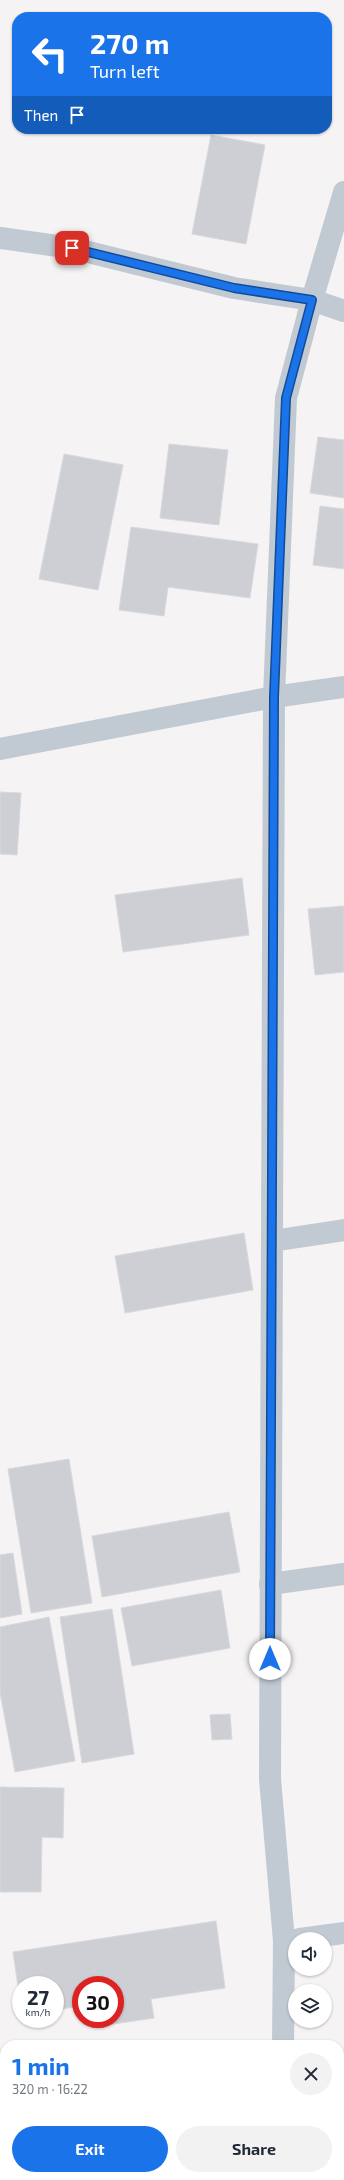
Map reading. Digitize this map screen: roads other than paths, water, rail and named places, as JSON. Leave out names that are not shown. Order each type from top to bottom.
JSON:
[{"type":"street","points":[[292,1932],[270,1779],[274,697],[286,398],[312,300],[344,192]]},
{"type":"street","points":[[0,238],[72,248],[234,288],[312,300],[344,311]]},
{"type":"street","points":[[0,749],[274,697],[344,687]]},
{"type":"street","points":[[272,1241],[344,1230]]},
{"type":"street","points":[[270,1584],[344,1574]]},
{"type":"street","points":[[332,1935],[344,1933]]},
{"type":"street","points":[[283,2040],[290,1976]]}]
